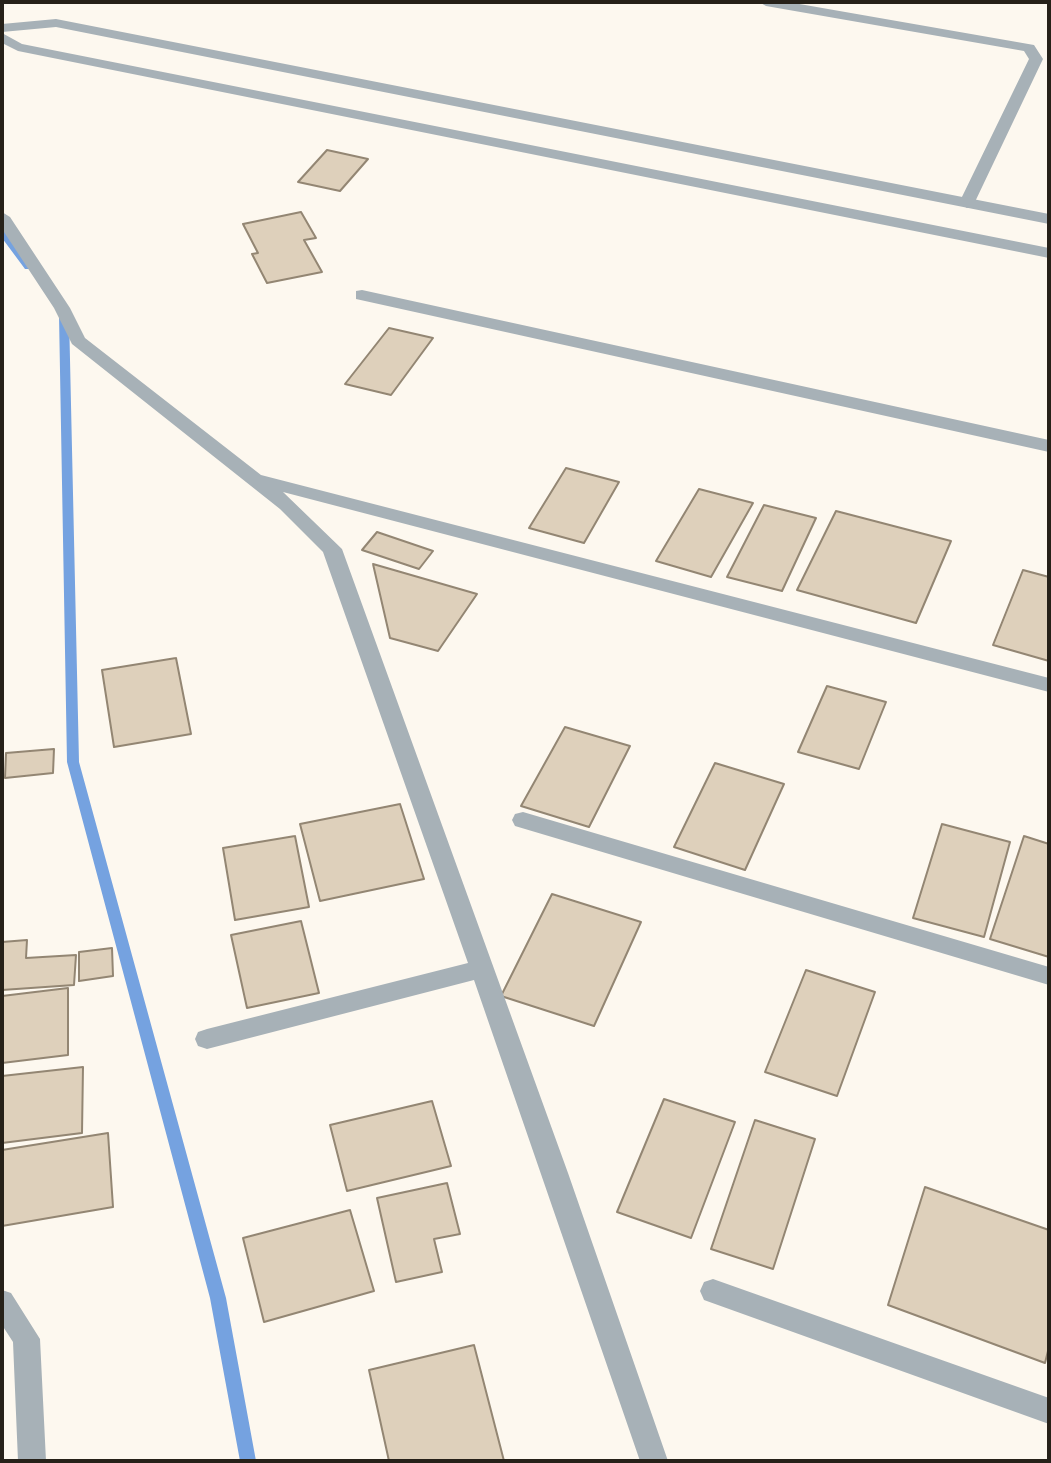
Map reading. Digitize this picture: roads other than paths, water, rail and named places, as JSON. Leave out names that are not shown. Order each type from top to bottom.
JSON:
[{"type":"street","points":[[766,2],[1029,48],[1036,59],[967,203]]},
{"type":"street","points":[[2,28],[56,23],[1049,219]]},
{"type":"street","points":[[2,37],[18,47],[1049,253]]},
{"type":"street","points":[[2,217],[66,316],[78,340],[287,505],[332,549],[654,1461]]},
{"type":"street","points":[[362,295],[1049,446]]},
{"type":"street","points":[[254,479],[1049,684]]},
{"type":"street","points":[[523,820],[1049,976]]},
{"type":"street","points":[[207,1038],[482,969]]},
{"type":"street","points":[[713,1291],[1049,1411]]},
{"type":"street","points":[[2,1301],[26,1339],[32,1461]]},
{"type":"waterway","points":[[2,232],[28,267]]},
{"type":"waterway","points":[[64,315],[73,762],[218,1298],[248,1461]]}]
